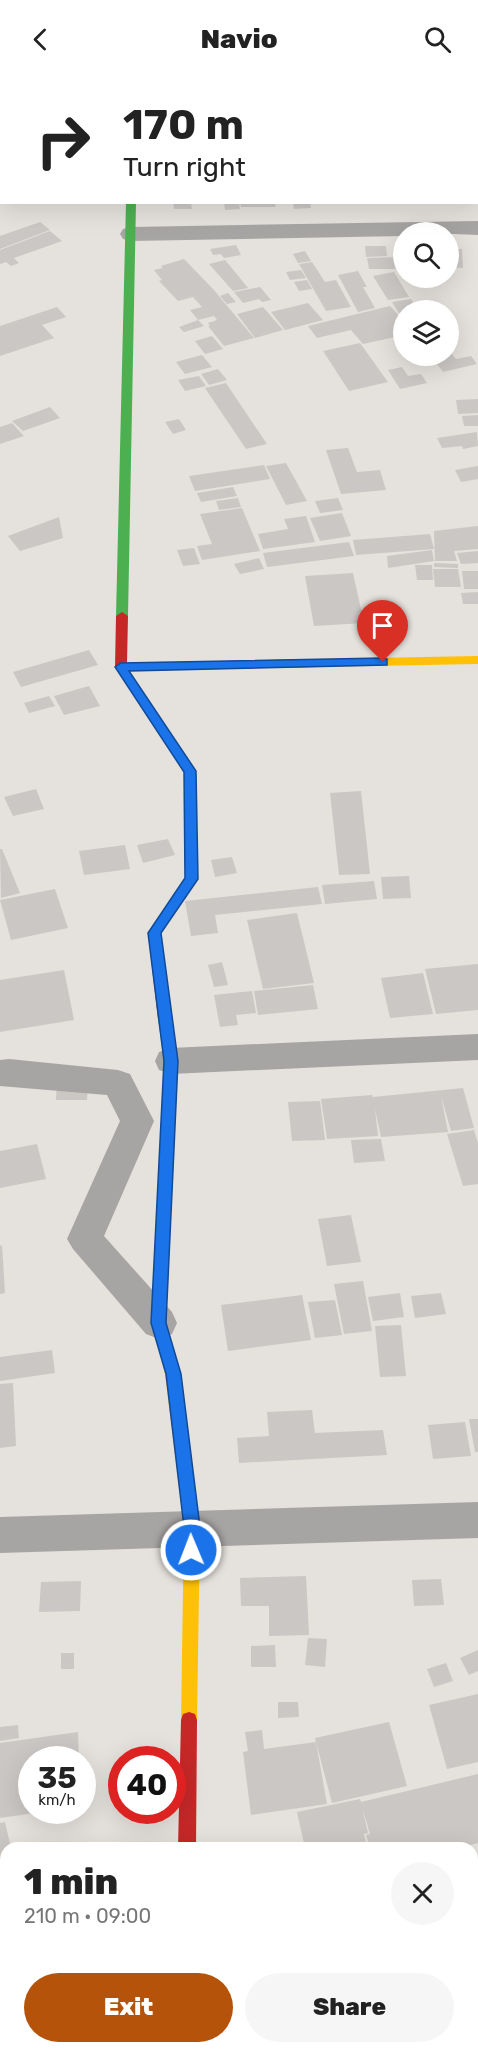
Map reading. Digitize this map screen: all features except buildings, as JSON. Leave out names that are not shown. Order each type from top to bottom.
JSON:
[{"type":"street","points":[[131,204],[121,667],[190,771],[191,879],[154,933],[171,1061],[159,1323],[174,1374],[192,1527],[187,1842]]},
{"type":"street","points":[[131,234],[478,228]]},
{"type":"street","points":[[121,667],[478,660]]},
{"type":"street","points":[[171,1061],[478,1047]]},
{"type":"street","points":[[0,1073],[118,1083],[137,1120],[85,1239],[159,1323]]},
{"type":"street","points":[[0,1535],[192,1527],[478,1520]]},
{"type":"traffic: fast","points":[[122,616],[131,204]]},
{"type":"traffic: fast","points":[[165,1019],[171,1061],[159,1323],[168,1357]]},
{"type":"traffic: slow","points":[[317,663],[478,660]]},
{"type":"traffic: slow","points":[[168,1357],[173,1374],[192,1527],[189,1720]]},
{"type":"traffic: jam","points":[[122,616],[121,667],[317,663]]},
{"type":"traffic: jam","points":[[121,667],[190,771],[191,879],[154,933],[165,1019]]},
{"type":"traffic: jam","points":[[187,1842],[189,1720]]},
{"type":"route","points":[[191,1550],[192,1527],[174,1374],[159,1323],[171,1061],[154,933],[191,879],[190,771],[121,667],[383,662]]}]
